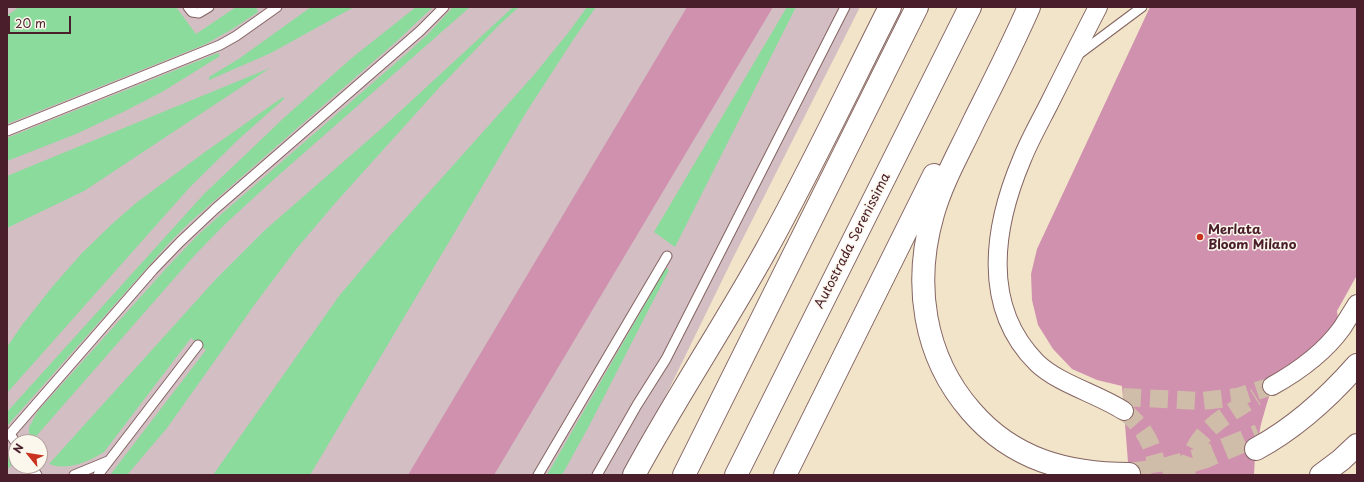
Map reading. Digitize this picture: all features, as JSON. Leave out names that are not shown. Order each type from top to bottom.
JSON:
[{"type":"highway","points":[[634,475],[726,321],[766,249],[798,190],[890,7]]},
{"type":"highway","points":[[684,475],[917,7]]},
{"type":"highway","name":"Autostrada Serenissima","points":[[736,475],[970,7]]},
{"type":"highway","points":[[785,475],[1018,7]]},
{"type":"highway","points":[[1029,7],[945,181],[933,213],[927,237],[923,287],[924,308],[929,332],[937,354],[960,398],[975,416],[992,432],[1010,445],[1035,458],[1058,466],[1090,472],[1129,474]]},
{"type":"highway","points":[[1258,442],[1290,416],[1352,371]]},
{"type":"highway","points":[[1321,475],[1357,445]]},
{"type":"street","points":[[1098,7],[1022,158],[1010,190],[1001,222],[998,257],[998,282],[1003,306],[1011,327],[1023,348],[1038,364],[1054,375],[1111,403],[1124,404]]},
{"type":"street","points":[[1272,386],[1293,374],[1320,353],[1342,328],[1357,304]]},
{"type":"lane","points":[[188,7],[192,12],[199,13],[209,7]]},
{"type":"lane","points":[[7,131],[220,45],[236,36],[277,7]]},
{"type":"lane","points":[[10,434],[153,270],[180,242],[215,209],[420,31],[444,7]]},
{"type":"lane","points":[[597,475],[637,405],[666,359],[845,7]]},
{"type":"lane","points":[[1071,59],[1142,7]]},
{"type":"lane","points":[[538,475],[667,256]]},
{"type":"lane","points":[[98,475],[198,345]]},
{"type":"lane","points":[[74,475],[108,461]]},
{"type":"shaded area","points":[[7,7],[860,7],[734,256],[627,475],[7,475]]},
{"type":"green space","points":[[19,7],[176,7],[196,34],[236,7],[256,7],[258,12],[206,44],[7,124],[7,16]]},
{"type":"green space","points":[[311,7],[354,7],[271,53],[209,80],[209,77],[240,58]]},
{"type":"green space","points":[[416,7],[433,7],[398,40],[190,222],[169,243],[7,426],[7,412],[204,194],[287,115],[353,57]]},
{"type":"green space","points":[[453,7],[470,7],[223,226],[193,257],[38,434],[29,434],[29,427],[38,411],[198,235],[427,35]]},
{"type":"green space","points":[[513,7],[519,7],[498,26],[437,90],[337,201],[297,248],[255,304],[167,428],[127,475],[110,475],[206,350],[191,338],[104,452],[84,462],[70,466],[56,466],[49,464],[216,279],[265,230],[381,129]]},
{"type":"green space","points":[[587,7],[596,7],[527,111],[310,475],[213,475],[339,296],[388,238],[533,76]]},
{"type":"green space","points":[[787,7],[796,7],[675,247],[654,232]]},
{"type":"green space","points":[[218,53],[220,56],[162,92],[123,112],[76,134],[7,161],[7,138]]},
{"type":"green space","points":[[270,68],[84,191],[7,228],[7,176]]},
{"type":"green space","points":[[283,97],[284,99],[240,138],[190,187],[7,393],[7,347],[22,325],[53,286],[82,253],[136,203]]},
{"type":"green space","points":[[666,268],[669,270],[589,426],[562,475],[547,475]]},
{"type":"green space","points":[[7,452],[8,469],[7,470]]},
{"type":"building","points":[[687,7],[773,7],[494,475],[408,475]]},
{"type":"building","name":"Merlata Bloom Milano","points":[[1150,7],[1357,7],[1357,275],[1337,311],[1338,319],[1325,335],[1305,355],[1276,376],[1261,424],[1255,456],[1254,475],[1129,475],[1122,386],[1097,380],[1072,369],[1053,349],[1038,325],[1032,300],[1031,274],[1037,249]]},
{"type":"tunnel","points":[[1123,397],[1202,401],[1237,397],[1272,386]]},
{"type":"tunnel","points":[[1186,475],[1195,447],[1202,437],[1221,419],[1256,397]]},
{"type":"tunnel","points":[[1124,411],[1132,418],[1148,439],[1152,447],[1158,475]]},
{"type":"tunnel","points":[[1129,474],[1160,470],[1203,458],[1259,435]]},
{"type":"place","name":"Merlata Bloom Milano","points":[[1200,237]]}]
